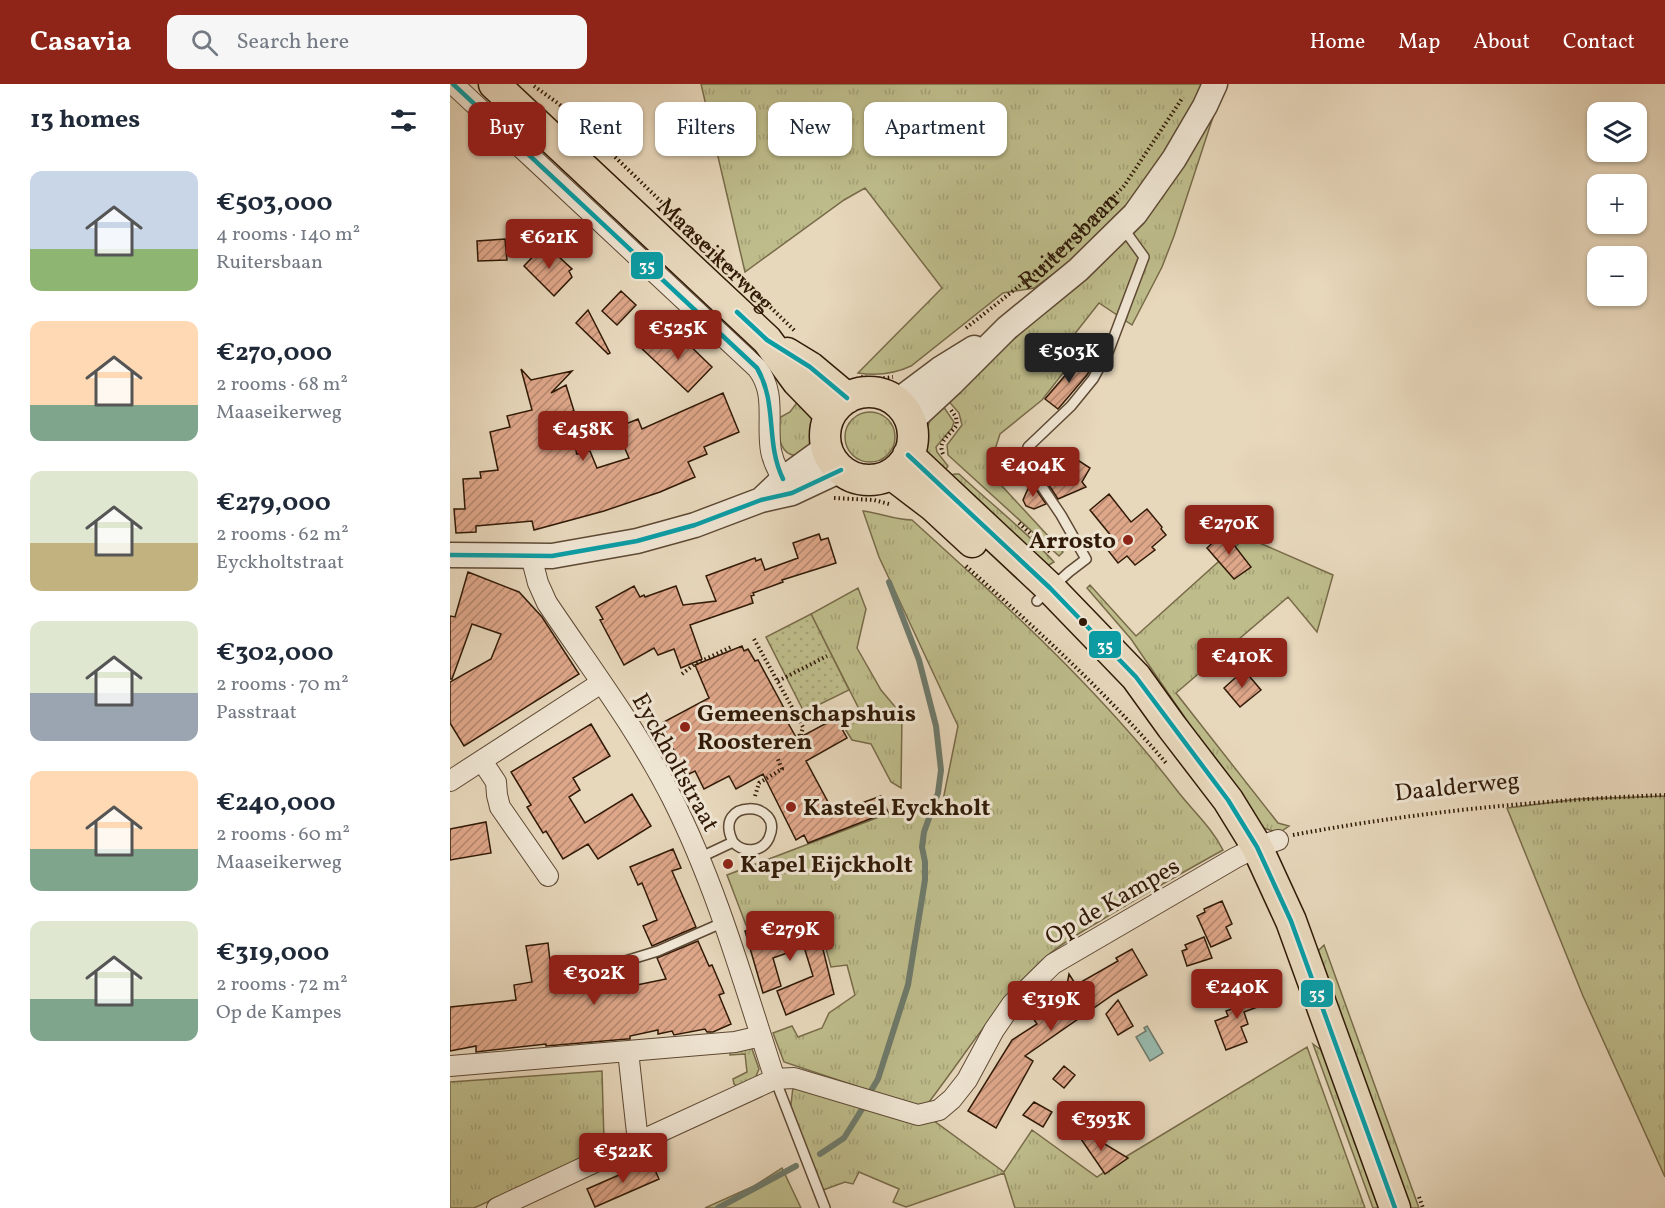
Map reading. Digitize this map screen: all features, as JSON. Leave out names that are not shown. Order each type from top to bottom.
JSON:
[{"type":"main road","name":"Maaseikerweg","points":[[494,84],[767,340],[797,381],[845,397]]},
{"type":"main road","points":[[869,392],[901,400],[913,438],[900,464],[879,479],[866,480],[852,477],[834,459],[825,433],[845,397],[869,392]]},
{"type":"main road","points":[[900,464],[1044,594],[1124,685],[1172,728],[1228,800],[1257,849],[1291,921],[1395,1208]]},
{"type":"street","points":[[453,84],[757,368],[768,387],[771,411],[771,450],[775,465],[788,486]]},
{"type":"street","name":"Ruitersbaan","points":[[901,400],[952,383],[1007,328],[1078,270],[1123,227],[1146,200],[1174,159],[1215,84]]},
{"type":"street","points":[[450,555],[552,556],[658,536],[714,519],[761,500],[834,459]]},
{"type":"street","name":"Eyckholtstraat","points":[[531,556],[538,583],[547,603],[637,735],[672,799],[699,858],[724,922],[775,1079]]},
{"type":"street","points":[[450,781],[601,683]]},
{"type":"street","points":[[482,761],[496,782],[500,807],[548,876]]},
{"type":"street","name":"Op de Kampes","points":[[775,1079],[794,1078],[918,1115],[939,1110],[952,1099],[967,1080],[994,1030],[1012,1004],[1053,964],[1257,849]]},
{"type":"street","points":[[450,1066],[735,1042],[761,1036]]},
{"type":"street","points":[[628,1051],[638,1142]]},
{"type":"street","points":[[497,1208],[775,1079]]},
{"type":"lane","points":[[1044,594],[1086,559],[1062,515],[1026,463],[1028,447],[1071,406],[1093,379],[1109,350],[1144,258],[1123,227]]},
{"type":"lane","points":[[746,808],[757,809],[767,816],[771,828],[768,840],[760,848],[750,850],[741,848],[733,842],[729,834],[729,824],[735,814],[746,808]]},
{"type":"lane","points":[[699,858],[733,842]]},
{"type":"lane","points":[[622,963],[658,951],[724,922]]},
{"type":"lane","name":"Eyckholtstraat","points":[[775,1079],[825,1208]]},
{"type":"path","name":"Maaseikerweg","points":[[531,84],[559,104],[584,127],[803,339]]},
{"type":"path","name":"Ruitersbaan","points":[[960,332],[1032,276],[1124,186],[1186,93]]},
{"type":"path","points":[[845,397],[877,379],[901,400]]},
{"type":"path","points":[[949,461],[942,453],[940,446],[957,425],[957,417],[950,408]]},
{"type":"path","points":[[828,497],[874,500],[895,506]]},
{"type":"path","points":[[958,559],[1097,690],[1148,741],[1168,765]]},
{"type":"path","points":[[754,639],[803,727],[801,735],[809,751]]},
{"type":"path","points":[[682,674],[695,664],[731,647]]},
{"type":"path","points":[[778,681],[827,656]]},
{"type":"path","points":[[794,738],[801,735]]},
{"type":"path","points":[[751,809],[759,783],[782,769],[777,758]]},
{"type":"path","name":"Daalderweg","points":[[1257,849],[1293,835],[1362,822],[1507,805],[1665,795]]},
{"type":"green space","points":[[701,84],[1202,84],[1185,122],[1136,196],[1067,264],[1034,288],[1003,293],[911,366],[885,374],[858,373],[942,288],[865,188],[844,200],[745,272],[718,156],[756,156],[756,102],[705,102]]},
{"type":"green space","points":[[1214,114],[1162,267],[1132,325],[1099,303],[1066,345],[1077,355],[1042,400],[1000,434],[988,471],[1063,552],[1059,556],[948,455],[947,445],[962,425],[959,413],[946,398],[1111,255],[1178,171]]},
{"type":"green space","points":[[802,396],[815,417],[817,434],[810,449],[797,455],[790,454],[784,450],[780,441],[779,418],[790,412]]},
{"type":"green space","points":[[941,403],[954,422],[952,428],[936,447],[937,452],[948,466],[940,477],[933,470],[922,445],[933,410]]},
{"type":"green space","points":[[865,412],[875,412],[888,419],[895,432],[895,442],[888,455],[875,462],[865,462],[856,458],[849,451],[845,442],[845,432],[849,423],[856,416]]},
{"type":"green space","points":[[959,474],[1020,528],[1054,562],[1047,566],[951,475]]},
{"type":"green space","points":[[863,511],[912,520],[983,584],[1052,650],[1118,720],[1208,828],[1223,850],[1084,930],[1047,956],[1024,978],[995,1012],[929,1102],[919,1107],[784,1062],[773,1033],[792,1026],[798,1037],[822,1028],[829,1013],[855,995],[847,965],[831,967],[822,934],[812,936],[806,912],[746,925],[727,875],[887,814],[942,805],[958,726],[879,557]]},
{"type":"green space","points":[[1246,537],[1333,575],[1317,632],[1288,597],[1176,693],[1278,823],[1289,826],[1279,833],[1260,827],[1131,639],[1087,588],[1090,585],[1136,636]]},
{"type":"green space","points":[[858,588],[866,609],[857,648],[881,690],[902,715],[901,788],[891,782],[871,744],[852,740],[839,719],[859,709],[811,614]]},
{"type":"green space","points":[[811,614],[849,690],[804,712],[766,637]]},
{"type":"green space","points":[[1665,796],[1665,1177],[1583,996],[1507,808],[1579,799]]},
{"type":"green space","points":[[1324,945],[1419,1208],[1409,1208],[1318,951]]},
{"type":"green space","points":[[1313,1044],[1325,1053],[1385,1208],[1373,1208]]},
{"type":"green space","points":[[748,1046],[752,1049],[759,1069],[754,1081],[737,1086],[733,1079],[747,1072],[745,1054],[730,1055],[731,1049]]},
{"type":"green space","points":[[1307,1047],[1365,1208],[1015,1208],[1004,1173],[906,1207],[893,1202],[899,1189],[859,1172],[853,1184],[845,1182],[823,1190],[790,1113],[793,1087],[859,1106],[934,1121],[1004,1172],[1032,1130],[1097,1177],[1127,1156]]},
{"type":"green space","points":[[602,1071],[604,1141],[596,1153],[474,1208],[450,1208],[450,1082]]},
{"type":"green space","points":[[782,1168],[801,1208],[705,1208],[754,1186]]},
{"type":"water","points":[[1147,1026],[1163,1053],[1150,1061],[1136,1037],[1146,1031],[1144,1028]]},
{"type":"building","points":[[505,239],[507,260],[478,261],[477,241]]},
{"type":"building","points":[[545,244],[572,269],[569,271],[572,277],[554,296],[524,266]]},
{"type":"building","points":[[621,291],[636,305],[617,325],[602,311]]},
{"type":"building","points":[[588,310],[610,353],[608,354],[576,323]]},
{"type":"building","points":[[662,334],[674,346],[682,338],[712,367],[688,392],[639,346]]},
{"type":"building","points":[[1080,358],[1092,367],[1058,409],[1045,399]]},
{"type":"building","points":[[521,369],[531,380],[572,371],[551,393],[566,385],[574,411],[566,413],[577,454],[590,451],[597,468],[629,458],[616,428],[638,419],[642,429],[723,393],[739,432],[704,447],[707,454],[688,462],[695,477],[660,492],[604,511],[534,530],[532,521],[476,526],[476,532],[456,533],[454,509],[465,509],[463,479],[481,478],[480,472],[498,470],[490,432],[510,427],[507,416],[532,410]]},
{"type":"building","points":[[1052,448],[1057,454],[1067,453],[1090,468],[1082,482],[1086,487],[1058,499],[1039,470]]},
{"type":"building","points":[[1031,482],[1046,504],[1034,509],[1026,506],[1023,500]]},
{"type":"building","points":[[1109,494],[1131,522],[1147,509],[1166,535],[1152,547],[1155,550],[1135,565],[1127,556],[1118,563],[1103,544],[1112,537],[1090,510]]},
{"type":"building","points":[[1224,532],[1251,567],[1234,579],[1207,548]]},
{"type":"building","points":[[819,534],[821,540],[828,538],[836,563],[782,580],[783,582],[753,593],[754,595],[751,596],[753,603],[690,625],[702,659],[681,668],[674,649],[658,655],[654,648],[624,665],[600,620],[603,619],[596,607],[634,586],[640,597],[644,595],[645,597],[676,586],[683,605],[716,601],[706,576],[755,558],[756,561],[761,559],[765,570],[798,558],[793,543]]},
{"type":"building","points":[[468,572],[519,592],[542,617],[579,674],[464,746],[450,723],[450,682],[491,659],[501,634],[472,624],[452,679],[450,679],[450,616],[455,617]]},
{"type":"building","points":[[742,646],[744,651],[748,649],[755,661],[758,660],[785,710],[782,712],[797,739],[836,718],[847,738],[806,761],[834,813],[881,796],[888,812],[808,843],[804,835],[796,840],[763,774],[736,789],[729,776],[704,789],[695,771],[687,775],[660,724],[709,698],[695,665]]},
{"type":"building","points":[[1244,670],[1261,690],[1240,707],[1224,688]]},
{"type":"building","points":[[591,724],[610,756],[573,778],[580,790],[569,797],[585,823],[632,794],[651,826],[598,859],[588,844],[563,859],[546,831],[543,833],[527,807],[531,805],[511,772]]},
{"type":"building","points":[[486,822],[491,853],[450,860],[450,829]]},
{"type":"building","points":[[673,849],[681,868],[672,871],[696,927],[652,946],[643,926],[657,920],[642,883],[638,885],[630,867]]},
{"type":"building","points":[[1222,901],[1232,924],[1226,927],[1231,938],[1211,947],[1197,916],[1205,912],[1204,909]]},
{"type":"building","points":[[804,916],[810,939],[820,937],[834,994],[786,1015],[777,991],[813,976],[804,947],[773,958],[781,986],[763,993],[745,931]]},
{"type":"building","points":[[1204,937],[1212,958],[1187,966],[1182,951],[1187,949],[1185,945]]},
{"type":"building","points":[[698,941],[724,993],[719,995],[731,1024],[713,1032],[707,1032],[705,1029],[674,1035],[672,1031],[658,1034],[658,1030],[630,1036],[630,1039],[546,1046],[546,1044],[476,1052],[476,1046],[450,1051],[450,1007],[516,1000],[514,985],[532,982],[526,946],[548,943],[552,979],[613,974],[615,987],[622,986],[622,988],[666,979],[657,958]]},
{"type":"building","points":[[1132,949],[1147,975],[1114,994],[1025,1056],[1033,1061],[996,1128],[968,1111],[1012,1040],[1037,1024],[1031,1015],[1066,990],[1069,974],[1076,985],[1118,961],[1116,958]]},
{"type":"building","points":[[1254,990],[1260,1006],[1244,1012],[1248,1024],[1241,1027],[1247,1042],[1226,1050],[1215,1021],[1228,1016],[1226,1011],[1235,1008],[1232,998]]},
{"type":"building","points":[[1118,1000],[1133,1026],[1118,1035],[1106,1014]]},
{"type":"building","points":[[1064,1066],[1075,1075],[1064,1088],[1053,1079]]},
{"type":"building","points":[[1034,1102],[1052,1112],[1043,1127],[1023,1115]]},
{"type":"building","points":[[1070,1123],[1128,1158],[1105,1174]]},
{"type":"building","points":[[651,1161],[659,1179],[595,1207],[587,1189]]},
{"type":"waterway","points":[[872,1089],[878,1079],[908,985],[925,880],[922,847],[924,832],[938,793],[941,770],[936,726],[919,660],[889,582]]},
{"type":"waterway","points":[[820,1154],[844,1138],[864,1106]]},
{"type":"waterway","points":[[718,1208],[796,1166]]},
{"type":"transit line","name":"35","points":[[453,84],[757,368],[767,395],[774,451],[783,479]]},
{"type":"transit line","name":"35","points":[[737,312],[767,340],[810,367],[847,398]]},
{"type":"transit line","name":"35","points":[[908,455],[1050,588],[1136,677],[1228,800],[1257,847],[1291,921],[1395,1208]]},
{"type":"transit line","name":"35","points":[[450,555],[552,556],[637,541],[695,525],[761,500],[792,493],[841,470]]},
{"type":"place","name":"Arrosto","points":[[1128,540]]},
{"type":"place","name":"Gemeenschapshuis Roosteren","points":[[685,727]]},
{"type":"place","name":"Kasteel Eyckholt","points":[[791,807]]},
{"type":"place","name":"Kapel Eijckholt","points":[[728,864]]}]
